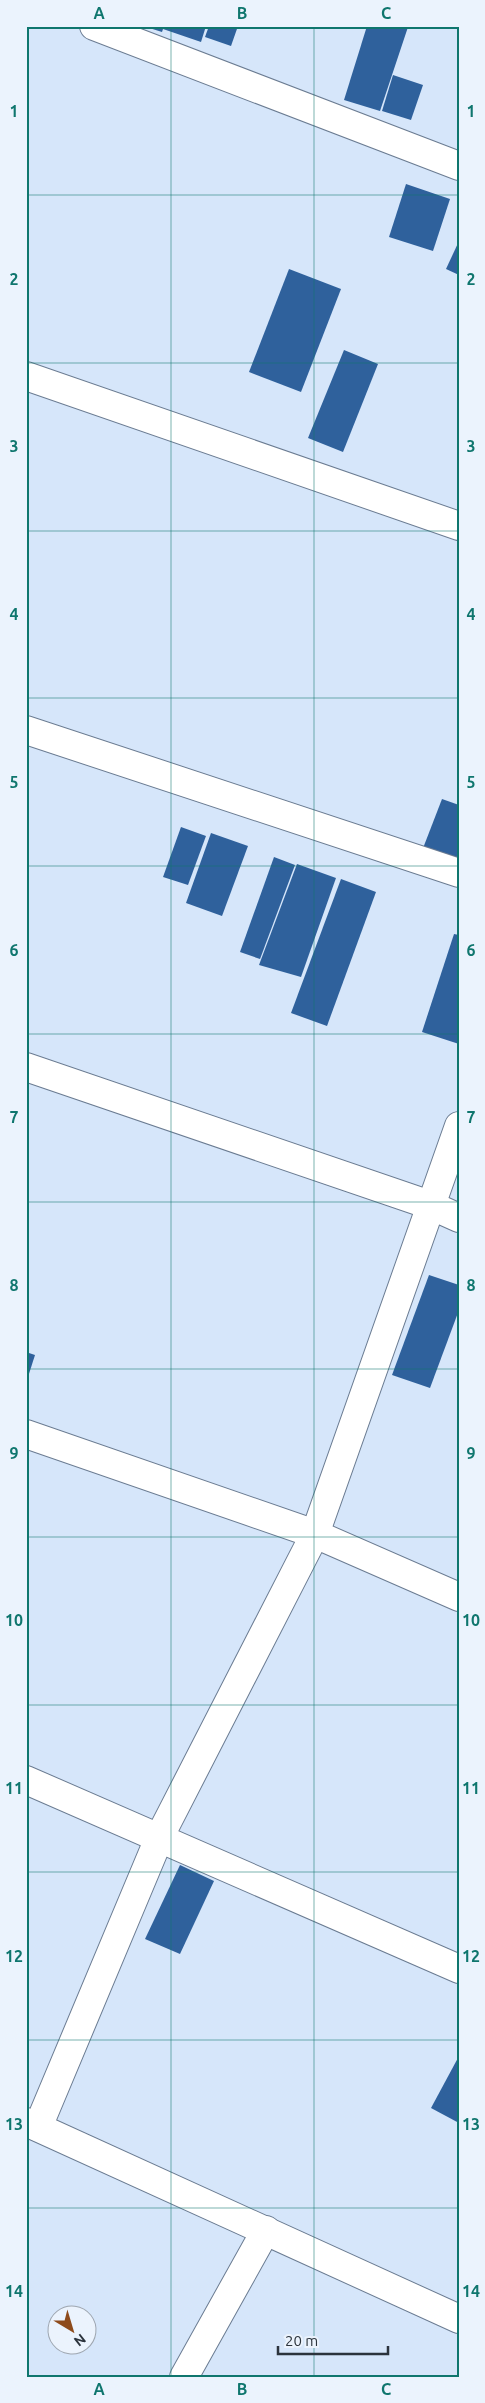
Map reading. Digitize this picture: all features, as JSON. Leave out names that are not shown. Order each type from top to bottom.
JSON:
[{"type":"street","points":[[94,26],[459,166]]},
{"type":"street","points":[[26,376],[459,526]]},
{"type":"street","points":[[26,730],[459,873]]},
{"type":"street","points":[[26,1067],[430,1206],[459,1218]]},
{"type":"street","points":[[459,1126],[315,1534],[160,1836],[32,2124],[459,2318]]},
{"type":"street","points":[[26,1434],[315,1534],[459,1597]]},
{"type":"street","points":[[26,1780],[160,1836],[459,1969]]},
{"type":"street","points":[[184,2377],[266,2230]]},
{"type":"building","points":[[143,26],[206,26],[201,42],[163,29],[162,32]]},
{"type":"building","points":[[209,26],[238,26],[231,46],[205,37]]},
{"type":"building","points":[[367,26],[408,27],[380,111],[344,100]]},
{"type":"building","points":[[393,75],[423,85],[411,120],[382,111]]},
{"type":"building","points":[[406,184],[450,199],[433,251],[389,237]]},
{"type":"building","points":[[459,241],[459,275],[446,269]]},
{"type":"building","points":[[289,269],[341,289],[301,392],[249,372]]},
{"type":"building","points":[[344,350],[378,364],[343,452],[308,438]]},
{"type":"building","points":[[442,799],[459,805],[459,854],[453,869],[420,856]]},
{"type":"building","points":[[181,827],[206,836],[188,885],[163,877]]},
{"type":"building","points":[[211,833],[248,846],[222,916],[186,903]]},
{"type":"building","points":[[274,857],[295,865],[260,959],[240,952]]},
{"type":"building","points":[[297,864],[336,878],[301,977],[259,965]]},
{"type":"building","points":[[341,879],[376,892],[327,1026],[291,1013]]},
{"type":"building","points":[[454,934],[459,935],[459,1044],[422,1032]]},
{"type":"building","points":[[429,1275],[459,1285],[459,1310],[430,1388],[392,1375]]},
{"type":"building","points":[[26,1352],[35,1355],[27,1380],[26,1380]]},
{"type":"building","points":[[180,1865],[214,1881],[180,1954],[145,1939]]},
{"type":"building","points":[[459,2056],[459,2123],[431,2108]]}]
